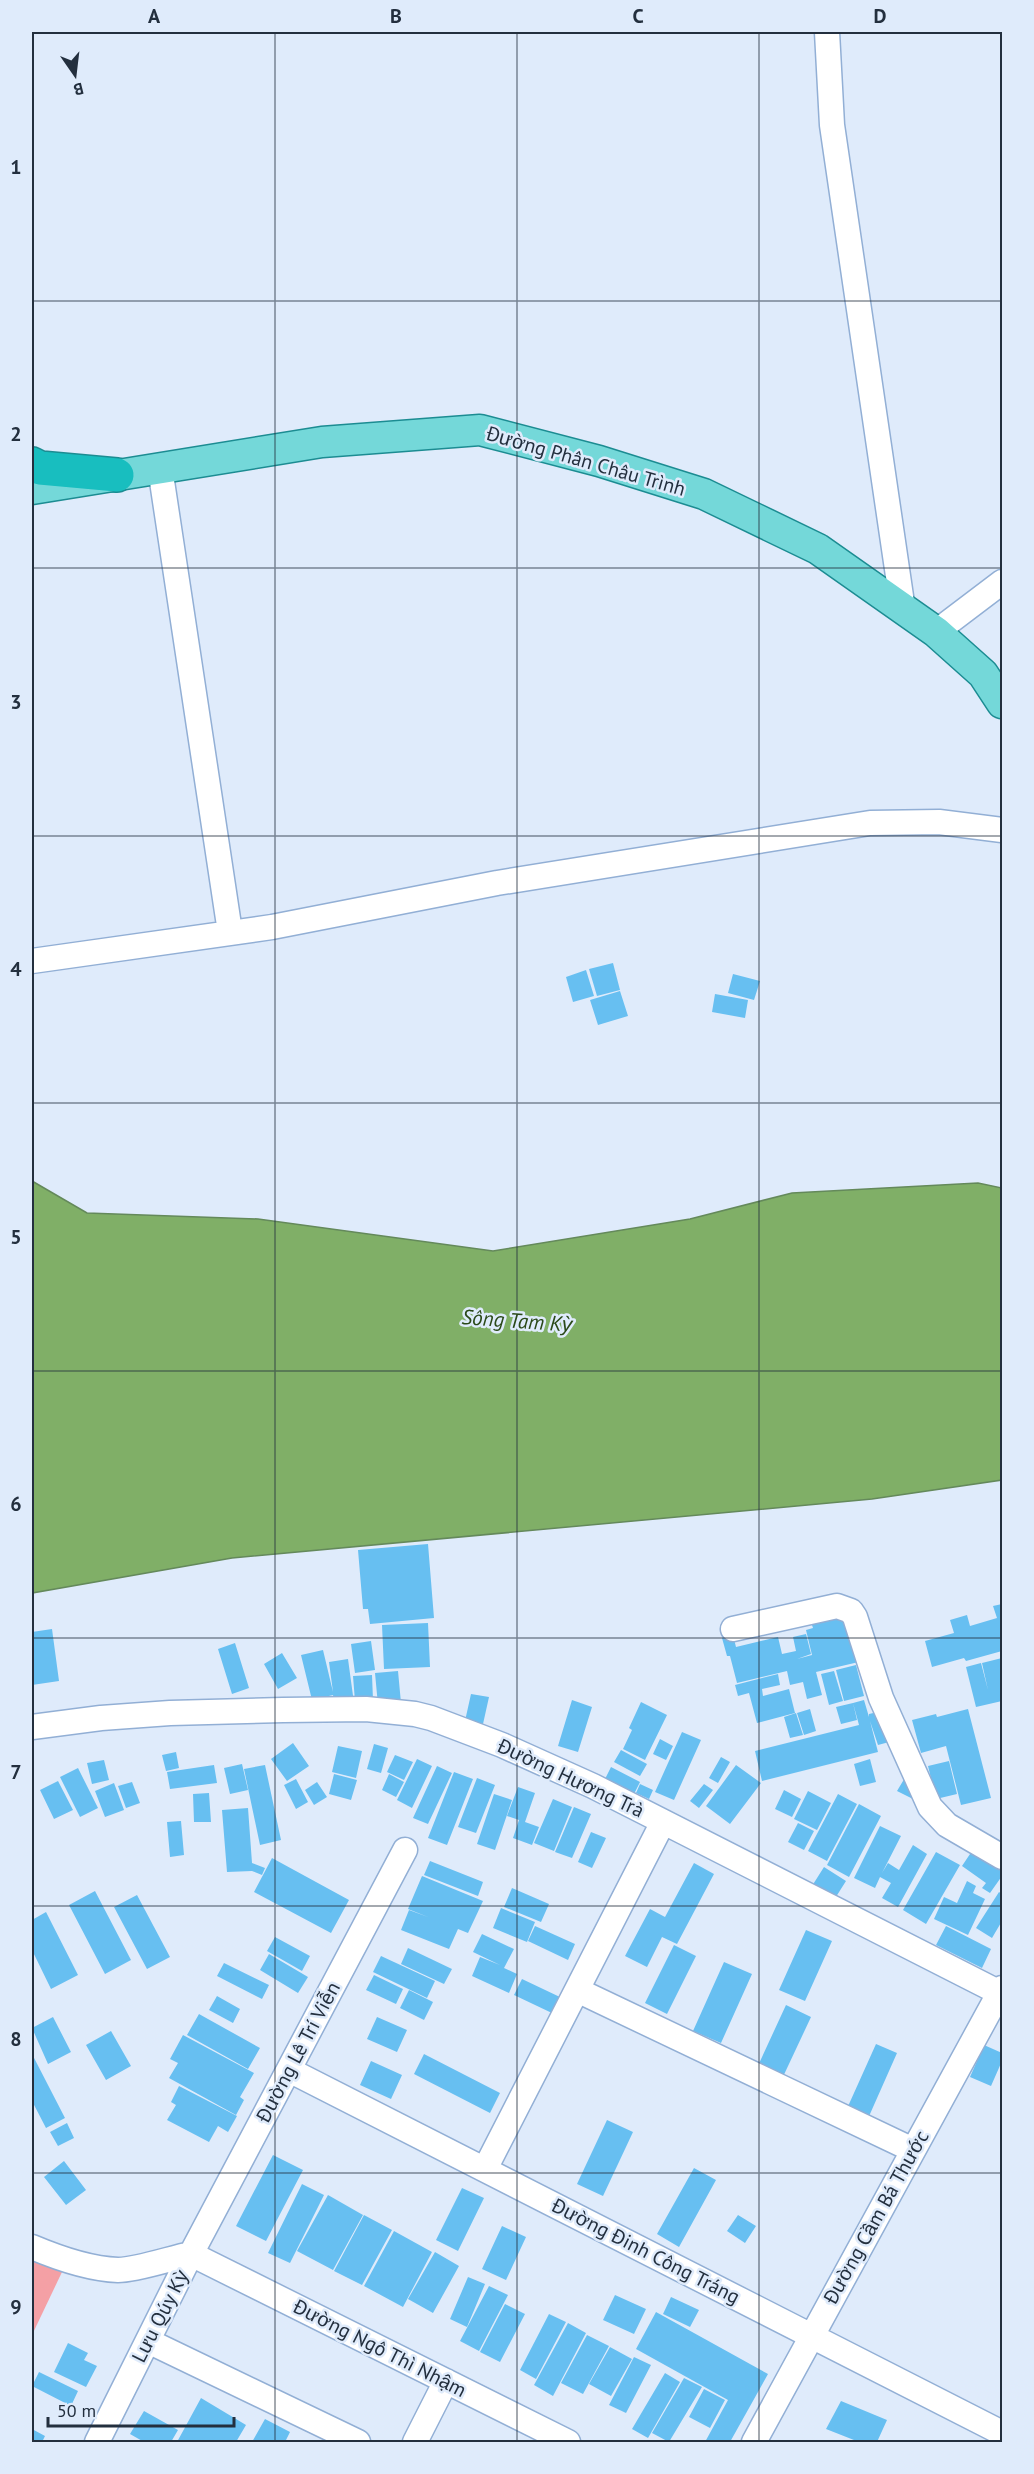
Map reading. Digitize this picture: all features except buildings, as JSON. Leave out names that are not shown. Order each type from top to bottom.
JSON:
[{"type":"highway","points":[[32,464],[40,468],[117,475]]},
{"type":"main road","name":"Đường Phân Châu Trình","points":[[32,489],[322,442],[480,430],[599,461],[704,494],[818,549],[936,632],[982,674],[1002,703]]},
{"type":"street","points":[[827,32],[832,125],[903,610]]},
{"type":"street","points":[[160,468],[230,932]]},
{"type":"street","points":[[936,632],[1002,582]]},
{"type":"street","points":[[32,961],[272,927],[497,883],[870,823],[939,822],[1002,830]]},
{"type":"street","points":[[734,1629],[837,1606],[851,1611],[855,1617],[881,1698],[930,1807],[947,1826],[1002,1857]]},
{"type":"street","name":"Đường Hương Trà","points":[[32,1727],[101,1718],[283,1710],[366,1709],[415,1714],[502,1745],[663,1822],[1002,1992]]},
{"type":"street","points":[[485,2169],[663,1822]]},
{"type":"street","name":"Đường Lê Trí Viễn","points":[[191,2254],[405,1850]]},
{"type":"street","points":[[577,1990],[913,2150]]},
{"type":"street","name":"Đường Cầm Bá Thước","points":[[754,2442],[1002,1992]]},
{"type":"street","name":"Đường Đinh Công Tráng","points":[[289,2070],[1002,2433]]},
{"type":"street","points":[[32,2247],[53,2256],[119,2270],[191,2254]]},
{"type":"street","name":"Lưu Qúy Kỳ","points":[[97,2442],[191,2254]]},
{"type":"street","name":"Đường Ngô Thì Nhậm","points":[[191,2254],[568,2442]]},
{"type":"street","points":[[148,2341],[358,2442]]},
{"type":"street","points":[[415,2442],[446,2381]]},
{"type":"shaded area","points":[[32,2254],[50,2262],[62,2272],[32,2335]]},
{"type":"water","name":"Sông Tam Kỳ","points":[[32,1181],[87,1213],[258,1219],[493,1251],[690,1219],[792,1193],[978,1183],[1002,1188],[1002,1480],[872,1499],[232,1558],[32,1593]]}]
